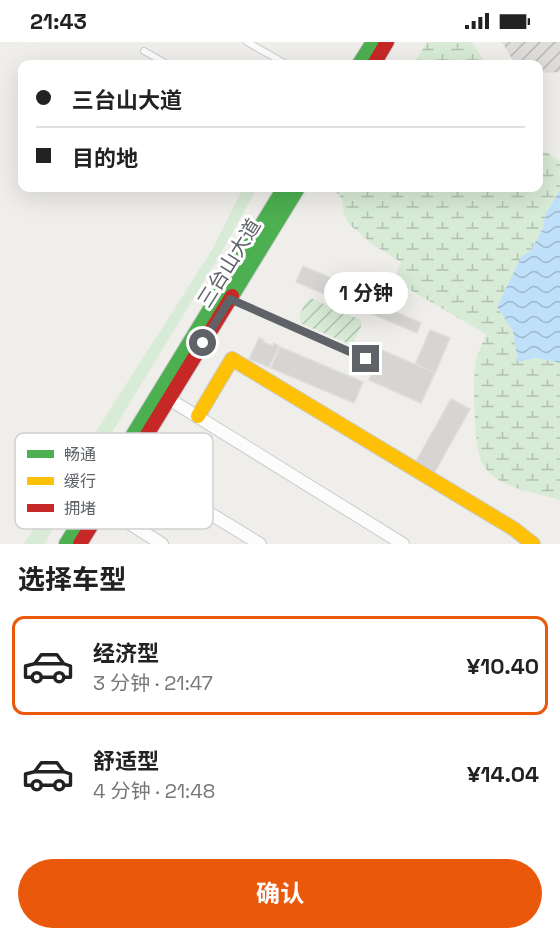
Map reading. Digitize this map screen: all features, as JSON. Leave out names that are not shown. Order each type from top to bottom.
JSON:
[{"type":"main road","points":[[362,60],[373,42]]},
{"type":"main road","points":[[376,60],[387,42]]},
{"type":"main road","name":"三台山大道","points":[[134,433],[282,192]]},
{"type":"main road","name":"三台山大道","points":[[148,433],[296,192]]},
{"type":"main road","points":[[198,416],[232,359],[514,529],[533,544]]},
{"type":"main road","name":"三台山大道","points":[[66,544],[75,529]]},
{"type":"street","points":[[169,399],[403,544]]},
{"type":"street","points":[[213,514],[261,544]]},
{"type":"street","points":[[138,529],[162,544]]},
{"type":"lane","points":[[247,42],[279,60]]},
{"type":"lane","points":[[144,51],[160,60]]},
{"type":"lane","points":[[230,299],[366,359]]},
{"type":"shaded area","points":[[502,42],[560,42],[560,72],[543,73],[543,60],[513,60]]},
{"type":"green space","points":[[427,42],[472,42],[483,60],[416,60]]},
{"type":"green space","points":[[543,150],[560,161],[560,190],[545,215],[543,228],[531,250],[521,258],[497,307],[513,331],[518,362],[537,358],[560,363],[560,500],[510,486],[494,477],[484,466],[477,443],[474,381],[476,360],[486,334],[393,280],[401,262],[372,244],[349,224],[344,215],[342,199],[336,192],[543,192]]},
{"type":"green space","points":[[241,192],[255,192],[221,253],[112,433],[95,433],[212,250]]},
{"type":"green space","points":[[311,298],[361,320],[361,327],[352,345],[300,323],[302,309]]},
{"type":"green space","points":[[34,529],[53,529],[44,544],[24,544]]},
{"type":"water","points":[[560,190],[560,363],[537,358],[518,362],[513,331],[497,307],[521,257],[531,250],[543,228],[545,215]]},
{"type":"building","points":[[303,266],[364,292],[358,308],[296,282]]},
{"type":"building","points":[[368,300],[421,323],[417,333],[363,310]]},
{"type":"building","points":[[430,330],[450,338],[435,373],[415,365]]},
{"type":"building","points":[[259,338],[273,346],[274,343],[279,346],[269,367],[249,359]]},
{"type":"building","points":[[280,347],[363,382],[354,403],[271,368]]},
{"type":"building","points":[[382,350],[435,373],[421,403],[369,380]]},
{"type":"building","points":[[451,399],[470,409],[433,475],[414,465]]},
{"type":"traffic: fast","points":[[362,60],[373,42]]},
{"type":"traffic: fast","points":[[134,433],[282,192]]},
{"type":"traffic: fast","points":[[232,296],[296,192]]},
{"type":"traffic: fast","points":[[66,544],[75,529]]},
{"type":"traffic: slow","points":[[198,416],[232,359],[514,529],[533,544]]},
{"type":"traffic: jam","points":[[376,60],[387,42]]},
{"type":"traffic: jam","points":[[148,433],[232,296]]},
{"type":"traffic: jam","points":[[80,544],[89,529]]},
{"type":"route","points":[[203,343],[230,299],[366,359]]}]
